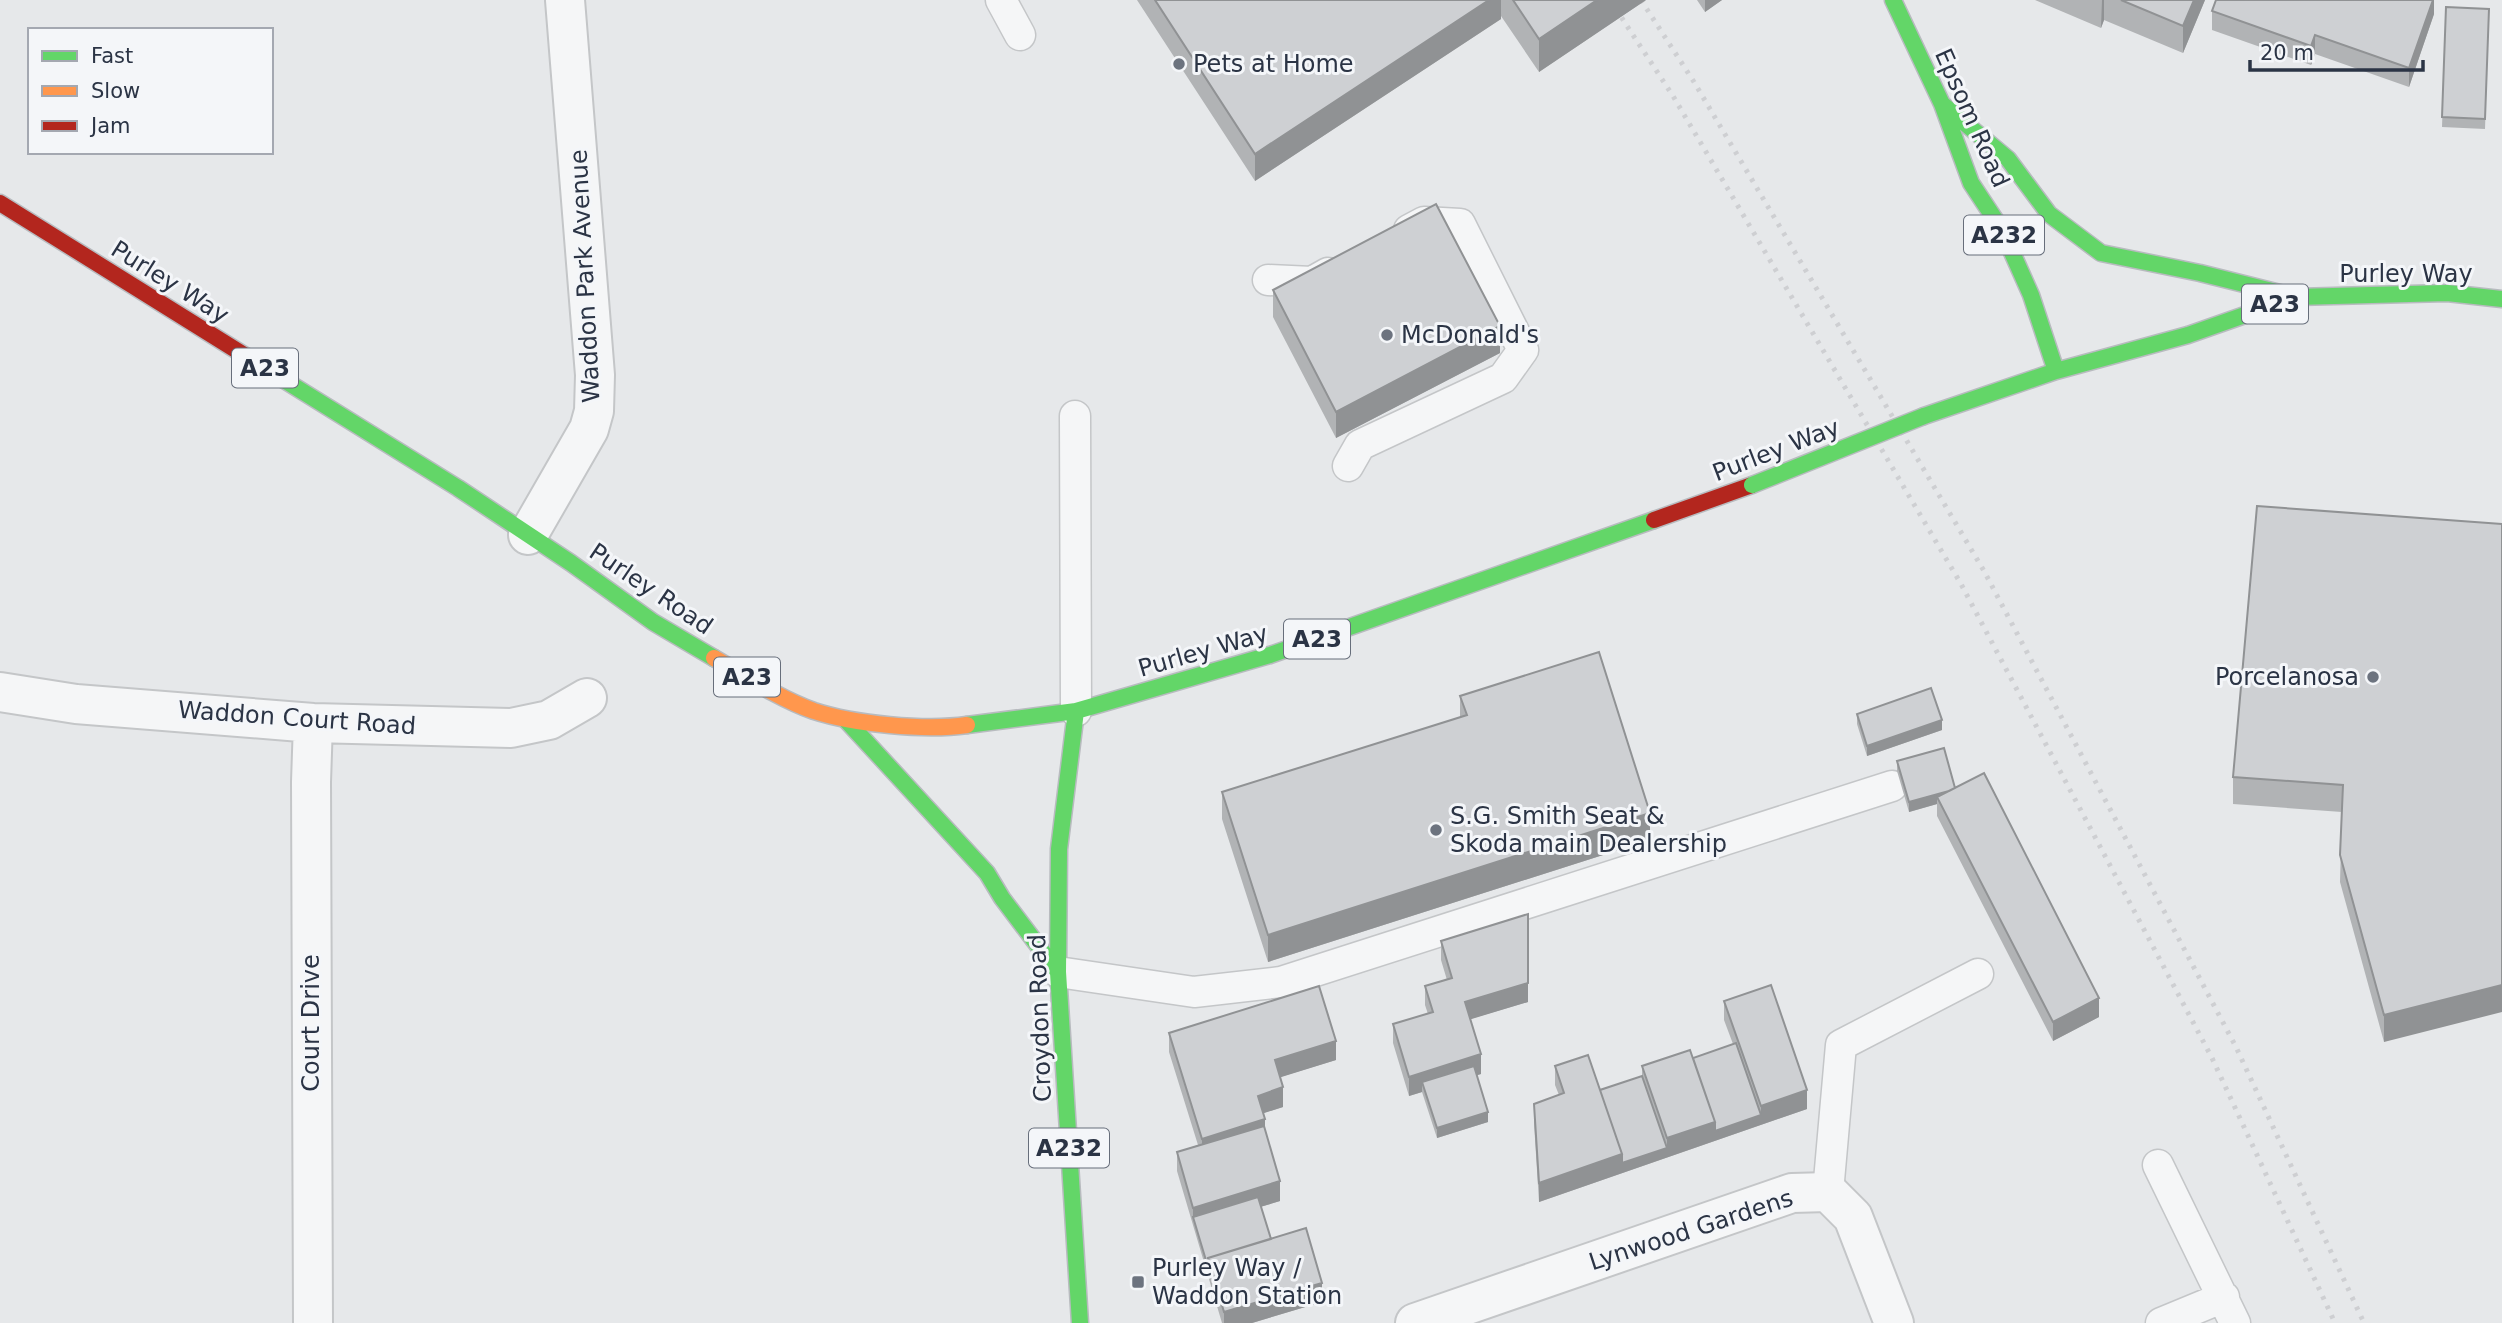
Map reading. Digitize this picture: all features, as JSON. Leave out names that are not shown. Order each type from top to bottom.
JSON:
[{"type":"highway","name":"Epsom Road","points":[[1893,0],[1942,104],[1971,183],[2002,230],[2031,295],[2056,371]]},
{"type":"highway","points":[[1942,104],[2008,159],[2049,214],[2101,253],[2200,273],[2296,297]]},
{"type":"highway","name":"Purley Way","points":[[0,203],[434,473],[528,535]]},
{"type":"highway","name":"Purley Way","points":[[1076,711],[1270,655],[1752,485],[1924,416],[2056,371],[2188,335],[2296,297],[2447,293],[2502,299]]},
{"type":"highway","name":"Purley Road","points":[[528,535],[653,622],[756,682],[811,710],[846,720],[945,727],[1076,711]]},
{"type":"highway","name":"Croydon Road","points":[[1076,711],[1059,849],[1058,972],[1080,1323]]},
{"type":"highway","points":[[846,720],[987,873],[1002,898],[1058,972]]},
{"type":"street","name":"Waddon Park Avenue","points":[[528,535],[589,429],[594,411],[595,375],[565,0]]},
{"type":"street","name":"Waddon Court Road","points":[[0,692],[76,704],[313,723],[511,728],[549,720],[587,698]]},
{"type":"street","name":"Court Drive","points":[[313,723],[313,1323]]},
{"type":"street","name":"Lynwood Gardens","points":[[1415,1323],[1792,1193],[1828,1192],[1853,1217],[1894,1323]]},
{"type":"lane","points":[[1000,0],[1020,35]]},
{"type":"lane","points":[[1348,466],[1360,445],[1503,378],[1523,350],[1460,224],[1424,222],[1390,240]]},
{"type":"lane","points":[[1268,280],[1312,282],[1357,258]]},
{"type":"lane","points":[[1075,416],[1076,711]]},
{"type":"lane","points":[[1058,972],[1194,992],[1281,982],[1892,786]]},
{"type":"lane","points":[[1828,1192],[1841,1045],[1978,974]]},
{"type":"lane","points":[[2158,1165],[2229,1310],[2161,1323]]},
{"type":"building","points":[[1155,0],[1489,0],[1255,154]]},
{"type":"building","points":[[1513,0],[1597,0],[1539,39]]},
{"type":"building","points":[[2121,0],[2194,0],[2183,26]]},
{"type":"building","points":[[2216,0],[2433,0],[2409,68],[2315,35],[2311,46],[2212,11]]},
{"type":"building","points":[[2446,7],[2489,9],[2485,119],[2442,117]]},
{"type":"building","name":"McDonald's","points":[[1436,204],[1500,326],[1336,412],[1273,290]]},
{"type":"building","name":"Porcelanosa","points":[[2257,506],[2502,524],[2502,985],[2384,1015],[2340,855],[2343,785],[2233,777]]},
{"type":"building","name":"S.G. Smith Seat & Skoda main Dealership","points":[[1599,652],[1650,813],[1268,935],[1222,792],[1467,715],[1460,696]]},
{"type":"building","points":[[1931,688],[1942,720],[1867,746],[1857,714]]},
{"type":"building","points":[[1944,748],[1955,788],[1909,802],[1897,761]]},
{"type":"building","points":[[1984,773],[2099,998],[2053,1022],[1937,797]]},
{"type":"building","points":[[1528,914],[1528,983],[1465,1002],[1481,1054],[1409,1077],[1393,1024],[1433,1012],[1425,986],[1452,978],[1441,941]]},
{"type":"building","points":[[1771,985],[1807,1090],[1761,1106],[1724,1001]]},
{"type":"building","points":[[1319,986],[1336,1041],[1275,1060],[1283,1087],[1258,1096],[1265,1119],[1202,1139],[1169,1033]]},
{"type":"building","points":[[1736,1043],[1761,1115],[1715,1131],[1715,1122],[1693,1058]]},
{"type":"building","points":[[1690,1050],[1715,1122],[1667,1138],[1642,1066]]},
{"type":"building","points":[[1588,1055],[1622,1154],[1539,1183],[1534,1104],[1564,1093],[1555,1066]]},
{"type":"building","points":[[1474,1066],[1488,1112],[1437,1128],[1422,1082]]},
{"type":"building","points":[[1642,1076],[1667,1148],[1622,1163],[1622,1154],[1600,1090]]},
{"type":"building","points":[[1264,1126],[1280,1181],[1193,1208],[1177,1152]]},
{"type":"building","points":[[1258,1197],[1271,1239],[1208,1258],[1208,1267],[1193,1217]]},
{"type":"building","points":[[1306,1228],[1322,1283],[1224,1312],[1208,1258]]},
{"type":"railway","points":[[1610,0],[1673,96],[1961,584],[2212,1058],[2335,1323]]},
{"type":"railway","points":[[1641,0],[1694,82],[1984,571],[2236,1047],[2364,1323]]},
{"type":"traffic: fast","points":[[1893,0],[1942,104],[1971,183],[2002,230],[2031,295],[2056,371]]},
{"type":"traffic: fast","points":[[1942,104],[2008,159],[2049,214],[2101,253],[2200,273],[2296,297]]},
{"type":"traffic: fast","points":[[1924,416],[2056,371],[2188,335],[2296,297],[2447,293],[2502,299]]},
{"type":"traffic: fast","points":[[276,375],[458,488],[571,563],[653,622],[714,658]]},
{"type":"traffic: fast","points":[[1752,485],[1924,416]]},
{"type":"traffic: fast","points":[[967,725],[1076,711],[1270,655],[1654,520]]},
{"type":"traffic: fast","points":[[1076,711],[1059,849],[1058,972],[1080,1323]]},
{"type":"traffic: fast","points":[[846,720],[987,873],[1002,898],[1058,972]]},
{"type":"traffic: slow","points":[[714,658],[788,700],[830,716],[911,727],[967,725]]},
{"type":"traffic: jam","points":[[0,203],[276,375]]},
{"type":"traffic: jam","points":[[1654,520],[1752,485]]},
{"type":"place","name":"Pets at Home","points":[[1179,64]]},
{"type":"place","name":"McDonald's","points":[[1387,335]]},
{"type":"place","name":"Porcelanosa","points":[[2373,677]]},
{"type":"place","name":"S.G. Smith Seat & Skoda main Dealership","points":[[1436,830]]},
{"type":"place","name":"Purley Way / Waddon Station","points":[[1138,1282]]}]
